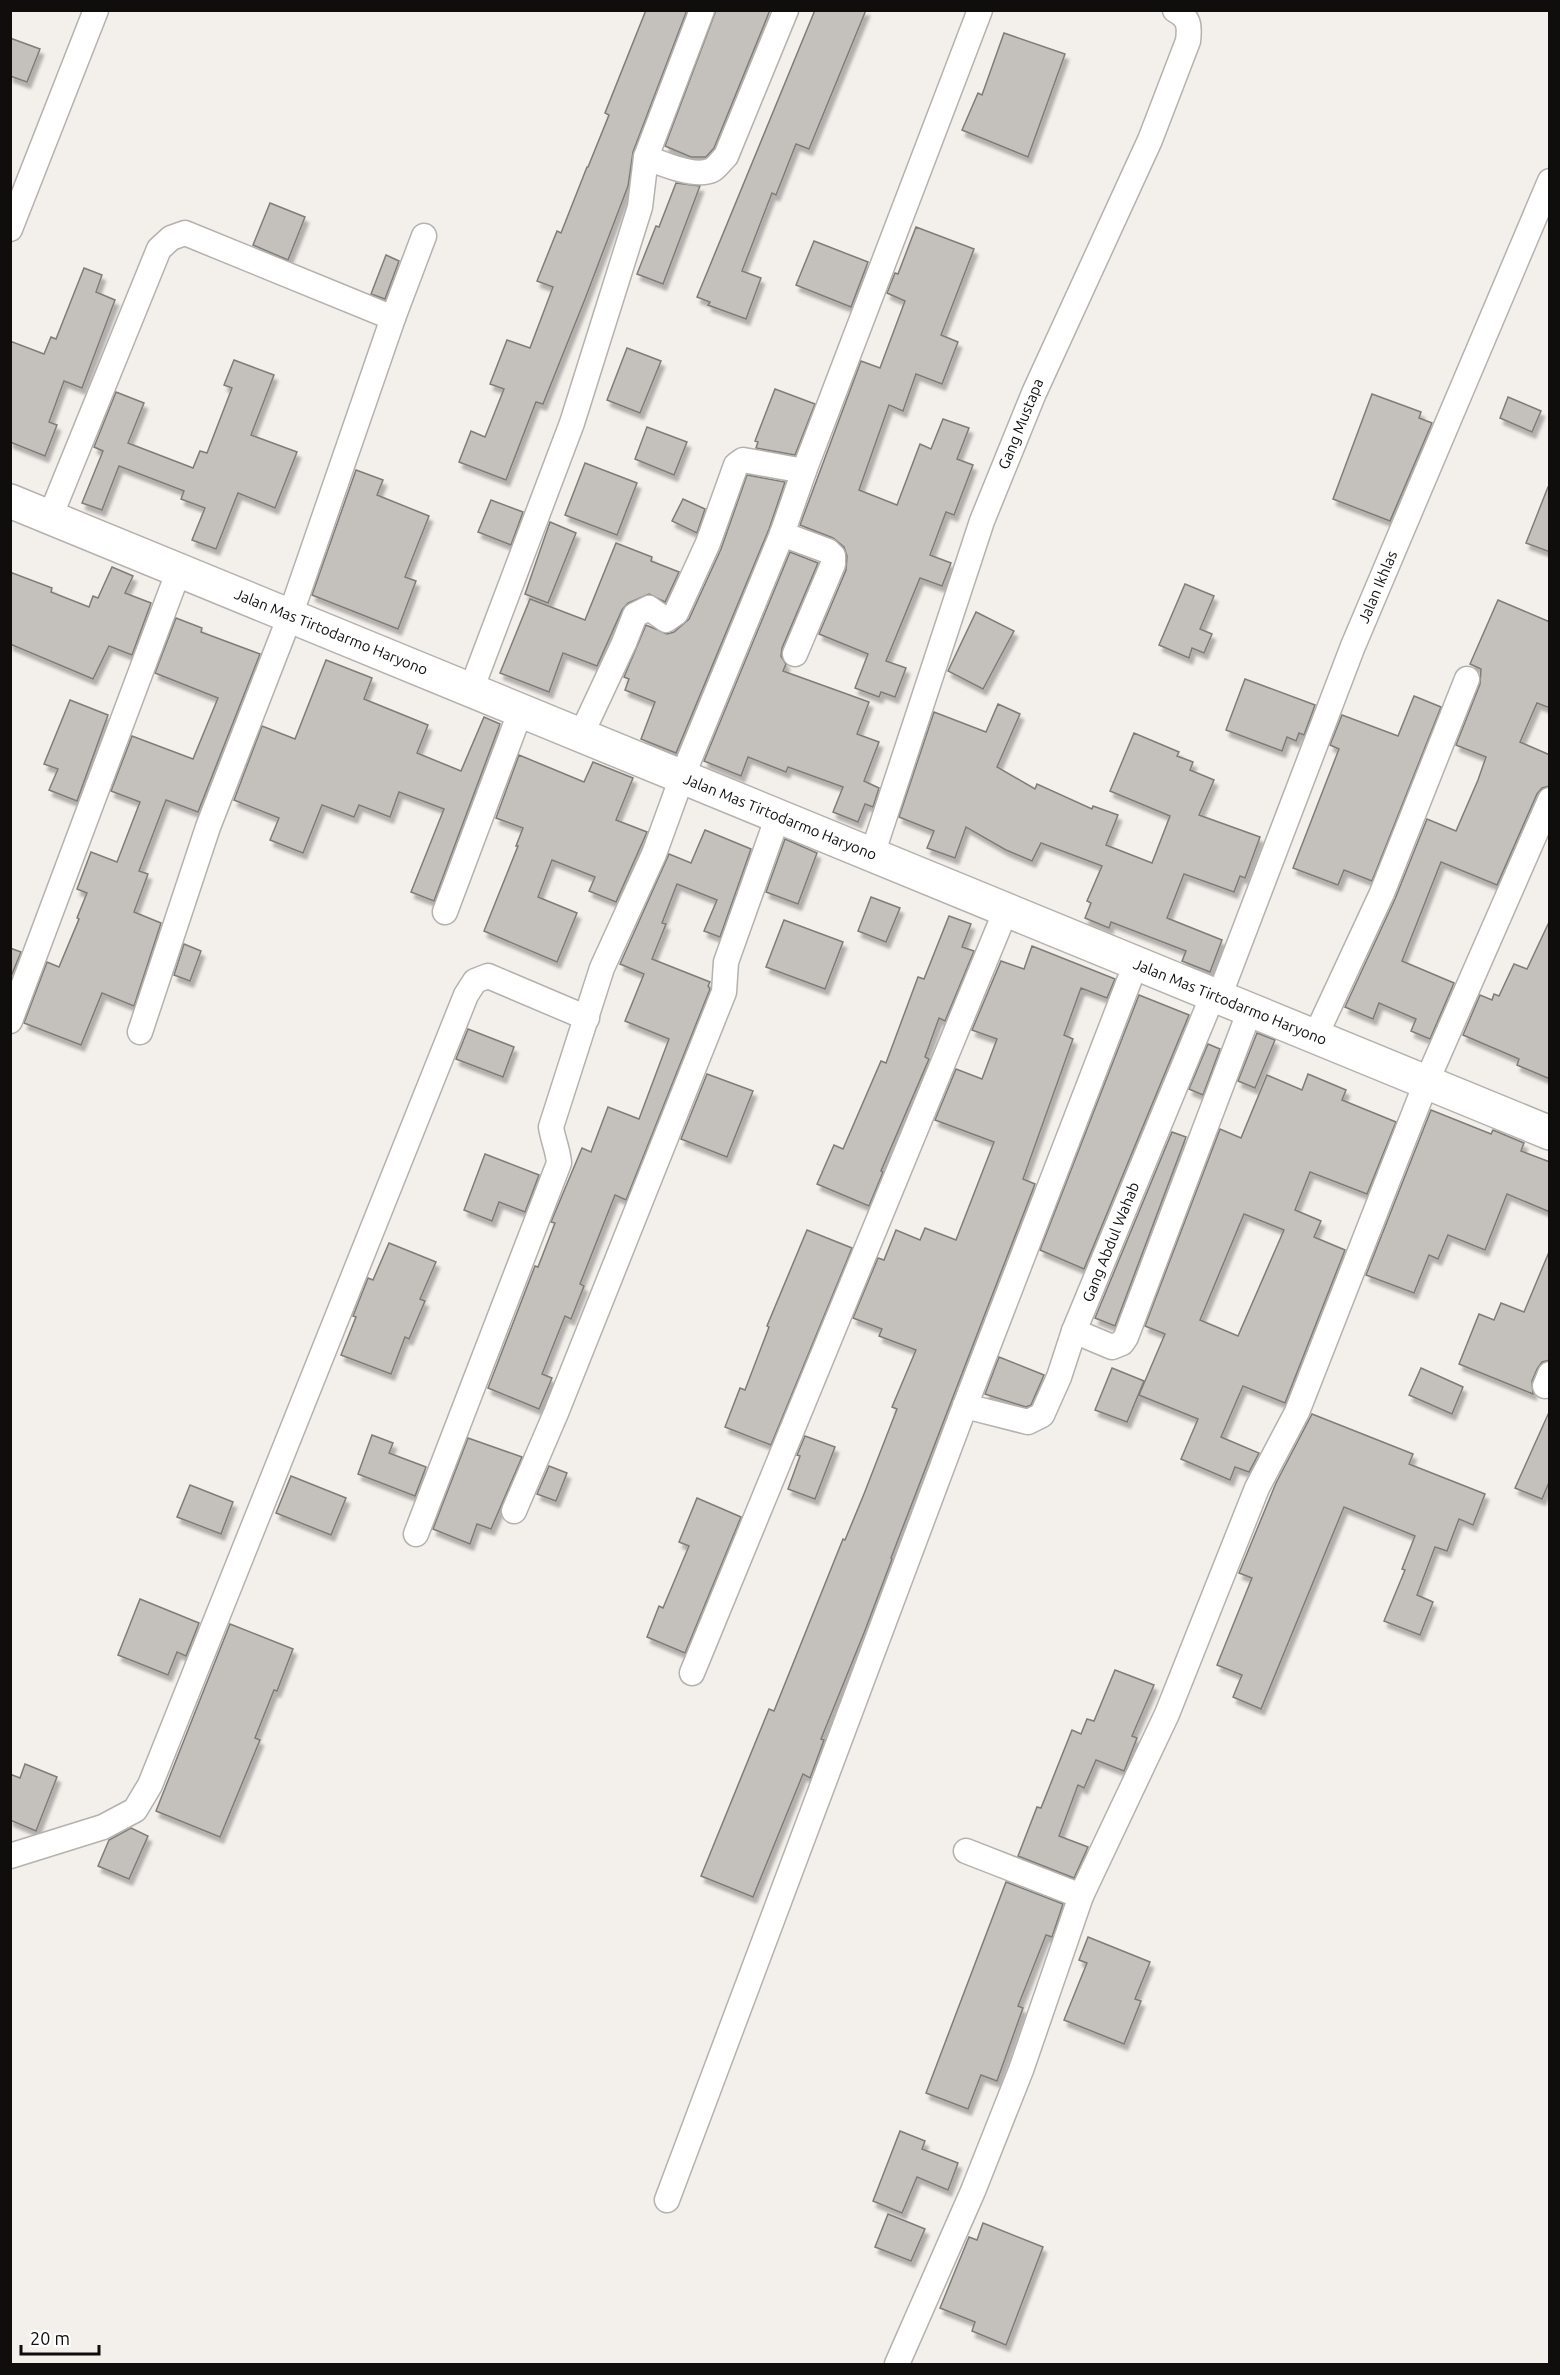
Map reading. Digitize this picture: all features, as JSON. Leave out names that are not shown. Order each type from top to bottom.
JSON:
[{"type":"street","points":[[10,229],[96,10]]},
{"type":"street","points":[[471,690],[572,423],[640,207],[646,157],[702,10]]},
{"type":"street","points":[[646,157],[659,163],[700,174],[713,169],[726,156],[786,10]]},
{"type":"street","points":[[416,1534],[559,1163],[551,1127],[602,968],[654,854],[682,777],[782,534],[980,10]]},
{"type":"street","name":"Gang Mustapa","points":[[872,855],[982,521],[1034,393],[1150,140],[1188,41],[1190,26],[1185,16],[1175,10]]},
{"type":"street","name":"Jalan Ikhlas","points":[[1216,996],[1353,646],[1550,181]]},
{"type":"street","points":[[50,518],[159,249],[171,238],[185,233],[393,318]]},
{"type":"street","points":[[140,1032],[208,827],[290,616],[423,236]]},
{"type":"street","points":[[580,735],[635,615],[649,608],[666,620],[676,613],[708,543],[736,465],[743,460],[804,471]]},
{"type":"street","name":"Jalan Mas Tirtodarmo Haryono","points":[[10,501],[1550,1133]]},
{"type":"street","points":[[782,534],[828,551],[833,556],[833,564],[795,654]]},
{"type":"street","points":[[10,1021],[179,570]]},
{"type":"street","points":[[1315,1037],[1382,893],[1467,679]]},
{"type":"street","points":[[445,912],[521,710]]},
{"type":"street","points":[[897,2364],[973,2191],[1021,2070],[1081,1896],[1167,1714],[1257,1488],[1297,1412],[1426,1083],[1550,800]]},
{"type":"street","points":[[514,1511],[556,1413],[724,992],[726,962],[778,816]]},
{"type":"street","points":[[692,1673],[1006,910]]},
{"type":"street","points":[[667,2200],[964,1406],[1136,963]]},
{"type":"street","points":[[10,1856],[103,1827],[135,1810],[150,1785],[466,995],[475,981],[488,976],[587,1018]]},
{"type":"street","name":"Gang Abdul Wahab","points":[[964,1406],[1028,1422],[1042,1416],[1059,1377],[1074,1331],[1216,996]]},
{"type":"street","points":[[1074,1331],[1112,1347],[1122,1343],[1126,1337],[1250,1010]]},
{"type":"street","points":[[966,1851],[1081,1896]]},
{"type":"building","points":[[646,10],[687,10],[633,152],[628,186],[585,299],[543,404],[536,402],[506,480],[459,462],[471,431],[485,437],[504,389],[490,384],[507,340],[530,348],[553,287],[537,281],[557,231],[561,233],[609,115],[605,113]]},
{"type":"building","points":[[716,10],[770,10],[714,148],[706,157],[691,157],[665,146]]},
{"type":"building","points":[[815,10],[866,10],[809,149],[796,144],[776,195],[772,193],[742,271],[761,278],[746,319],[708,305],[710,302],[697,297]]},
{"type":"building","points":[[1004,33],[1065,54],[1028,157],[962,130],[978,93],[982,95]]},
{"type":"building","points":[[10,38],[40,49],[27,82],[10,76]]},
{"type":"building","points":[[676,183],[700,186],[663,284],[637,274]]},
{"type":"building","points":[[270,203],[305,217],[288,260],[253,245]]},
{"type":"building","points":[[916,227],[974,249],[941,335],[958,342],[942,384],[916,374],[903,411],[889,405],[859,490],[897,505],[920,444],[931,449],[943,419],[969,428],[957,459],[973,465],[954,515],[946,512],[930,555],[951,563],[942,586],[920,578],[886,661],[906,668],[895,697],[881,692],[879,697],[855,688],[868,654],[819,634],[846,570],[847,556],[844,547],[833,538],[800,525],[861,361],[880,368],[905,301],[887,293],[895,273],[898,274]]},
{"type":"building","points":[[814,241],[868,262],[851,307],[796,285]]},
{"type":"building","points":[[386,255],[399,261],[385,299],[371,294]]},
{"type":"building","points":[[84,268],[102,275],[96,292],[115,300],[82,388],[64,381],[49,422],[57,425],[45,456],[10,442],[10,341],[44,354],[51,337],[56,339]]},
{"type":"building","points":[[627,348],[661,361],[640,413],[607,400]]},
{"type":"building","points":[[234,360],[274,375],[251,435],[297,452],[275,508],[238,493],[216,549],[192,540],[205,508],[181,499],[184,491],[119,466],[102,510],[82,503],[103,451],[94,447],[116,392],[144,403],[128,443],[193,468],[200,451],[207,453],[232,388],[224,385]]},
{"type":"building","points":[[775,389],[815,404],[795,455],[756,448],[758,442],[755,441]]},
{"type":"building","points":[[1372,394],[1421,412],[1419,418],[1432,423],[1390,521],[1333,499]]},
{"type":"building","points":[[1508,397],[1541,411],[1532,432],[1500,418]]},
{"type":"building","points":[[647,427],[687,442],[674,475],[635,459]]},
{"type":"building","points":[[585,463],[637,483],[617,535],[565,515]]},
{"type":"building","points":[[356,470],[383,480],[377,495],[429,516],[405,577],[416,581],[398,629],[312,595]]},
{"type":"building","points":[[747,475],[785,482],[769,529],[676,753],[641,739],[655,702],[625,690],[629,679],[624,677],[646,625],[667,634],[674,632],[689,619],[721,549]]},
{"type":"building","points":[[1548,487],[1550,487],[1550,552],[1526,543]]},
{"type":"building","points":[[683,499],[705,509],[697,533],[672,521]]},
{"type":"building","points":[[491,500],[523,512],[511,545],[478,532]]},
{"type":"building","points":[[550,522],[576,533],[548,603],[525,594]]},
{"type":"building","points":[[616,543],[652,557],[651,561],[679,572],[665,602],[649,594],[628,603],[622,610],[597,666],[563,653],[549,692],[500,673],[530,599],[585,620]]},
{"type":"building","points":[[790,552],[818,563],[782,648],[781,656],[786,664],[783,671],[869,702],[857,734],[879,742],[864,781],[879,788],[873,807],[865,804],[858,822],[833,812],[843,787],[788,767],[786,772],[748,757],[741,776],[704,761]]},
{"type":"building","points":[[112,567],[133,576],[125,593],[151,603],[132,655],[109,646],[93,679],[10,644],[10,572],[52,588],[51,592],[89,607],[93,596],[98,598]]},
{"type":"building","points":[[1185,584],[1214,596],[1200,629],[1212,634],[1204,653],[1192,648],[1189,658],[1159,645]]},
{"type":"building","points":[[1498,600],[1550,622],[1550,708],[1537,703],[1520,742],[1550,755],[1550,786],[1542,788],[1537,794],[1497,885],[1441,862],[1402,961],[1454,983],[1430,1039],[1411,1031],[1416,1019],[1379,1003],[1373,1019],[1345,1007],[1395,899],[1427,819],[1456,831],[1478,780],[1486,757],[1456,745],[1480,684],[1481,669],[1470,664]]},
{"type":"building","points":[[976,612],[1014,631],[983,689],[948,671]]},
{"type":"building","points":[[176,618],[202,628],[201,632],[260,654],[198,812],[166,800],[139,871],[148,874],[134,912],[161,923],[134,1006],[102,993],[81,1045],[24,1023],[47,962],[59,967],[79,919],[77,918],[87,893],[77,889],[91,852],[117,862],[140,802],[111,791],[132,736],[193,759],[218,698],[155,673]]},
{"type":"building","points":[[326,660],[372,678],[364,699],[428,725],[417,753],[461,771],[484,717],[500,724],[434,901],[411,892],[444,809],[399,792],[390,817],[359,805],[354,817],[322,805],[303,853],[270,840],[279,818],[234,800],[262,726],[295,739]]},
{"type":"building","points":[[1245,679],[1315,705],[1304,735],[1299,733],[1296,741],[1287,737],[1282,751],[1226,730]]},
{"type":"building","points":[[1414,696],[1441,707],[1372,881],[1344,870],[1338,885],[1293,868],[1339,749],[1330,745],[1342,715],[1398,736]]},
{"type":"building","points":[[70,700],[108,715],[77,801],[49,790],[58,769],[44,764]]},
{"type":"building","points":[[998,704],[1020,714],[997,767],[1035,789],[1037,784],[1092,809],[1093,806],[1118,815],[1106,845],[1152,863],[1170,816],[1110,791],[1134,733],[1179,752],[1177,756],[1193,762],[1190,770],[1214,780],[1199,815],[1260,837],[1245,878],[1240,876],[1234,892],[1184,874],[1167,918],[1222,940],[1210,972],[1182,961],[1186,951],[1111,922],[1109,928],[1085,918],[1091,903],[1087,901],[1102,866],[1041,843],[1032,861],[1006,850],[966,827],[955,858],[927,848],[934,831],[899,817],[934,712],[986,732]]},
{"type":"building","points":[[519,755],[584,782],[593,762],[633,778],[616,820],[647,832],[616,902],[589,891],[595,877],[552,860],[538,897],[577,913],[557,962],[484,931],[523,828],[496,818]]},
{"type":"building","points":[[705,830],[751,849],[720,937],[704,931],[717,900],[677,884],[662,923],[666,924],[652,959],[710,982],[708,986],[710,989],[626,1200],[615,1195],[580,1284],[584,1286],[571,1319],[565,1316],[542,1374],[552,1378],[539,1409],[488,1388],[535,1266],[538,1267],[555,1223],[551,1222],[582,1148],[591,1152],[608,1107],[639,1119],[669,1039],[625,1021],[644,974],[620,964],[669,854],[691,863]]},
{"type":"building","points":[[785,839],[817,853],[798,904],[766,892]]},
{"type":"building","points":[[871,897],[900,908],[886,942],[858,931]]},
{"type":"building","points":[[949,916],[971,924],[962,947],[974,951],[945,1021],[939,1018],[925,1057],[929,1059],[881,1171],[883,1172],[869,1206],[817,1184],[834,1145],[843,1149],[881,1061],[886,1063],[918,977],[924,979]]},
{"type":"building","points":[[784,920],[843,942],[825,989],[766,967]]},
{"type":"building","points":[[1550,920],[1550,1079],[1517,1065],[1519,1059],[1463,1035],[1480,995],[1492,1000],[1494,994],[1499,996],[1514,964],[1527,969]]},
{"type":"building","points":[[184,944],[201,951],[190,981],[174,975]]},
{"type":"building","points":[[1032,946],[1115,979],[1107,998],[1081,988],[1064,1035],[1073,1039],[1023,1179],[1035,1184],[864,1633],[821,1739],[824,1740],[810,1778],[803,1774],[753,1897],[701,1876],[769,1709],[774,1711],[843,1539],[845,1540],[864,1494],[897,1409],[892,1407],[916,1350],[879,1336],[882,1329],[853,1318],[878,1258],[884,1260],[896,1230],[920,1240],[925,1228],[956,1240],[994,1142],[935,1120],[956,1069],[982,1079],[997,1039],[972,1030],[1001,961],[1024,969]]},
{"type":"building","points":[[10,948],[21,952],[10,979]]},
{"type":"building","points":[[1139,995],[1189,1015],[1084,1269],[1040,1250]]},
{"type":"building","points":[[468,1029],[514,1047],[503,1077],[456,1059]]},
{"type":"building","points":[[1257,1033],[1275,1040],[1255,1088],[1238,1081]]},
{"type":"building","points":[[1208,1044],[1220,1049],[1203,1095],[1189,1089]]},
{"type":"building","points":[[707,1074],[753,1091],[727,1157],[681,1139]]},
{"type":"building","points":[[1308,1074],[1346,1090],[1342,1100],[1396,1122],[1367,1194],[1310,1172],[1295,1210],[1321,1221],[1314,1237],[1345,1250],[1285,1403],[1243,1386],[1221,1437],[1259,1453],[1249,1472],[1235,1467],[1230,1480],[1181,1459],[1198,1419],[1139,1395],[1165,1334],[1145,1326],[1220,1129],[1241,1138],[1267,1075],[1302,1090]],"holes":[[[1244,1214],[1284,1230],[1238,1336],[1200,1320]]]},
{"type":"building","points":[[1431,1110],[1491,1134],[1493,1130],[1524,1143],[1521,1151],[1550,1162],[1550,1212],[1507,1194],[1485,1250],[1448,1235],[1438,1259],[1429,1255],[1414,1293],[1366,1275]]},
{"type":"building","points":[[1172,1132],[1186,1137],[1115,1326],[1095,1318]]},
{"type":"building","points":[[485,1154],[539,1175],[525,1212],[499,1202],[492,1221],[464,1210]]},
{"type":"building","points":[[807,1230],[852,1248],[771,1445],[725,1427],[740,1388],[745,1390],[769,1327],[767,1326]]},
{"type":"building","points":[[389,1243],[436,1262],[420,1299],[425,1301],[409,1339],[405,1337],[391,1374],[341,1355],[368,1278],[373,1280]]},
{"type":"building","points":[[1549,1252],[1550,1360],[1542,1362],[1537,1369],[1532,1381],[1533,1394],[1459,1364],[1479,1314],[1494,1320],[1501,1303],[1524,1312]]},
{"type":"building","points":[[999,1357],[1044,1375],[1031,1405],[1026,1407],[985,1394]]},
{"type":"building","points":[[1112,1368],[1144,1381],[1127,1422],[1095,1410]]},
{"type":"building","points":[[1421,1368],[1463,1387],[1452,1414],[1409,1395]]},
{"type":"building","points":[[1550,1410],[1550,1480],[1542,1499],[1515,1488]]},
{"type":"building","points":[[1312,1414],[1413,1454],[1409,1464],[1485,1494],[1473,1525],[1459,1519],[1447,1551],[1435,1547],[1417,1595],[1433,1602],[1420,1635],[1384,1621],[1405,1570],[1402,1569],[1415,1536],[1344,1507],[1261,1709],[1233,1697],[1242,1675],[1217,1665],[1252,1578],[1239,1573],[1276,1483]]},
{"type":"building","points":[[372,1435],[393,1443],[389,1453],[426,1467],[415,1496],[358,1474]]},
{"type":"building","points":[[805,1436],[835,1447],[815,1499],[788,1489],[800,1456],[797,1455]]},
{"type":"building","points":[[468,1438],[522,1457],[491,1529],[477,1524],[470,1544],[433,1529]]},
{"type":"building","points":[[549,1466],[567,1473],[556,1501],[537,1494]]},
{"type":"building","points":[[291,1476],[346,1498],[331,1535],[276,1513]]},
{"type":"building","points":[[190,1485],[233,1502],[221,1534],[177,1517]]},
{"type":"building","points":[[697,1498],[741,1517],[685,1653],[647,1637],[659,1606],[663,1608],[689,1546],[679,1542]]},
{"type":"building","points":[[140,1599],[199,1623],[186,1656],[177,1652],[168,1675],[118,1655]]},
{"type":"building","points":[[230,1624],[293,1649],[255,1738],[260,1740],[220,1837],[156,1811]]},
{"type":"building","points":[[1115,1670],[1154,1685],[1132,1736],[1137,1738],[1124,1771],[1096,1760],[1084,1788],[1078,1785],[1059,1836],[1088,1847],[1074,1878],[1018,1856],[1037,1807],[1041,1808],[1072,1730],[1081,1734],[1087,1719],[1094,1721]]},
{"type":"building","points":[[25,1764],[57,1777],[36,1831],[10,1820],[10,1774],[20,1778]]},
{"type":"building","points":[[131,1828],[148,1836],[129,1879],[98,1866],[109,1840]]},
{"type":"building","points":[[1006,1882],[1063,1904],[1052,1937],[1046,1935],[1018,2006],[1023,2008],[997,2081],[981,2075],[968,2109],[926,2093]]},
{"type":"building","points":[[1088,1937],[1150,1962],[1135,1999],[1141,2001],[1124,2044],[1064,2020],[1087,1963],[1079,1960]]},
{"type":"building","points":[[900,2131],[925,2141],[922,2149],[958,2163],[948,2190],[917,2177],[902,2213],[873,2201]]},
{"type":"building","points":[[888,2214],[925,2229],[911,2261],[875,2247]]},
{"type":"building","points":[[983,2223],[1043,2247],[1006,2345],[972,2331],[975,2322],[940,2308],[969,2237],[977,2240]]}]
